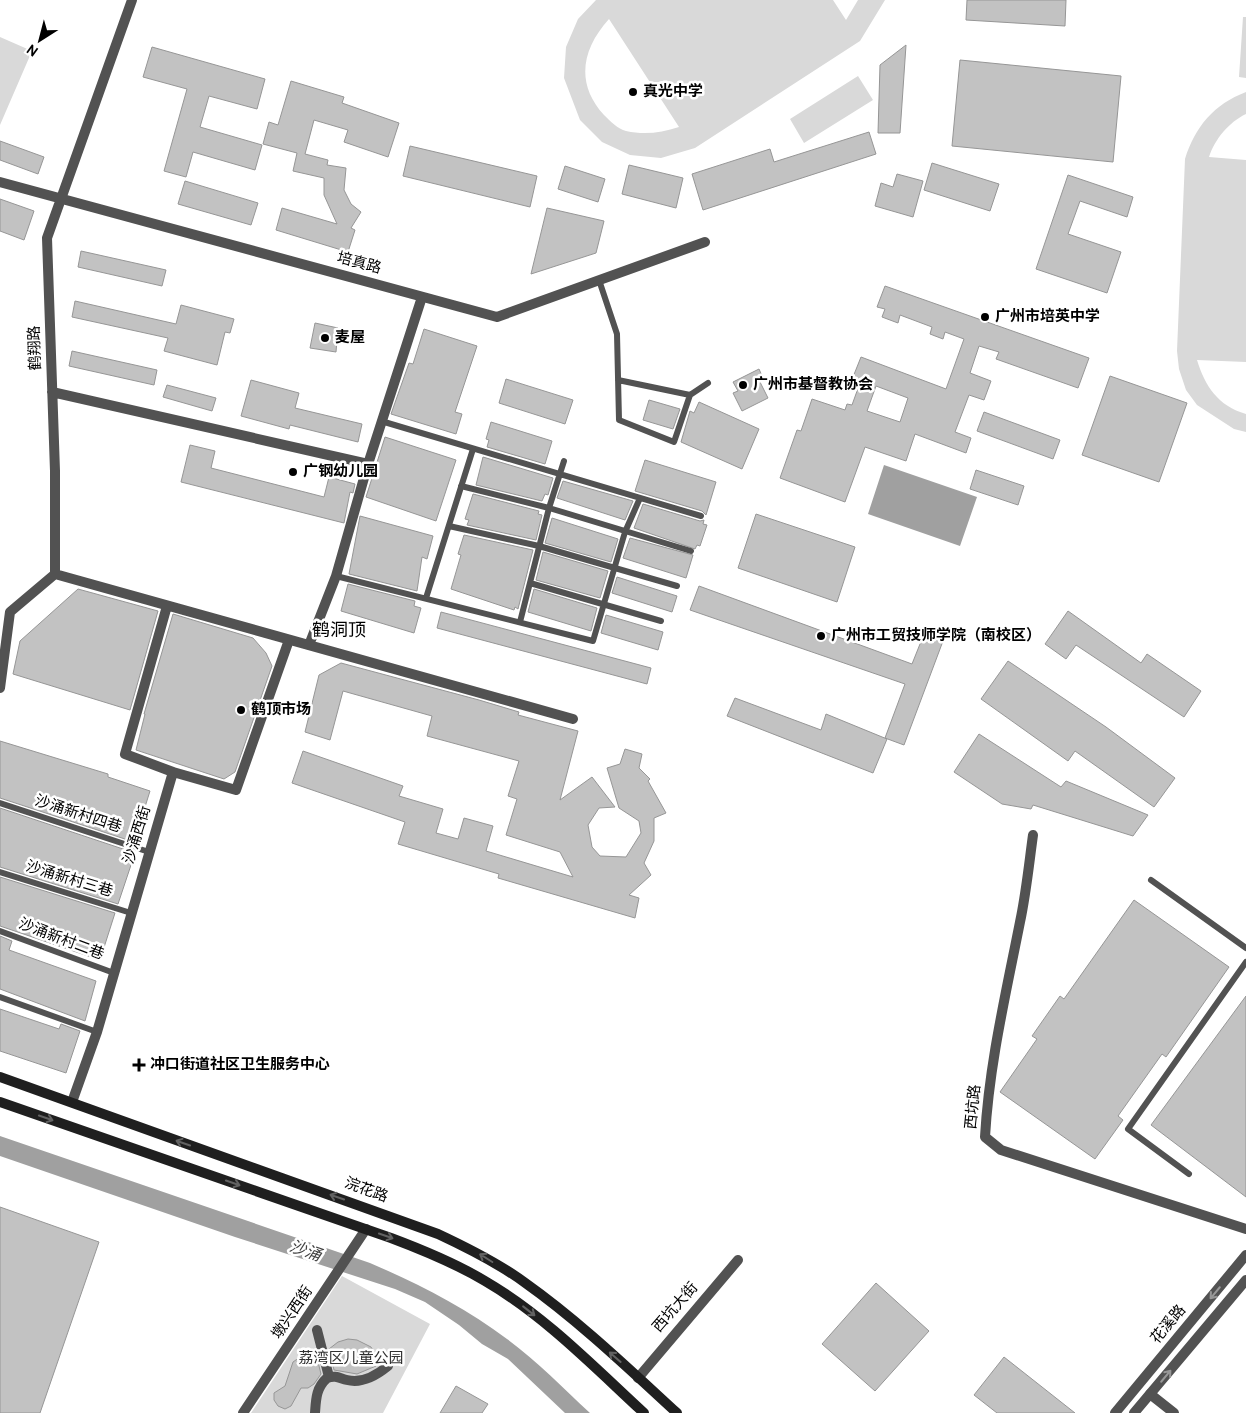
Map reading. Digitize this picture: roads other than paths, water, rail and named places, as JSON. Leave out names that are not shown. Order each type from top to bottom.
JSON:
[{"type":"main road","name":"浣花路","points":[[0,1077],[438,1234],[479,1254],[523,1281],[570,1317],[678,1413]]},
{"type":"main road","points":[[0,1102],[366,1229],[438,1256],[506,1294],[553,1330],[644,1413]]},
{"type":"street","name":"鹤翔路","points":[[56,574],[47,238],[132,0]]},
{"type":"street","name":"培真路","points":[[0,182],[59,200],[497,317],[705,242]]},
{"type":"street","points":[[308,645],[336,576],[368,464],[422,297]]},
{"type":"street","points":[[52,392],[368,464]]},
{"type":"street","points":[[0,688],[10,612],[56,574],[573,719]]},
{"type":"street","points":[[167,606],[125,754],[173,772],[236,790],[289,640]]},
{"type":"street","name":"沙涌西街","points":[[72,1102],[97,1032],[173,772]]},
{"type":"street","name":"西坑路","points":[[1033,835],[1021,919],[1001,1020],[986,1115],[985,1137],[1001,1150],[1246,1229]]},
{"type":"street","name":"墩兴西街","points":[[243,1413],[330,1286],[366,1229]]},
{"type":"street","name":"花溪路","points":[[1115,1413],[1246,1255]]},
{"type":"street","name":"西坑大街","points":[[638,1378],[738,1260]]},
{"type":"street","name":"花溪路","points":[[1134,1413],[1246,1280]]},
{"type":"street","points":[[317,1330],[330,1377]]},
{"type":"street","points":[[330,1377],[359,1381],[380,1372],[388,1366]]},
{"type":"street","points":[[315,1413],[319,1387],[330,1377]]},
{"type":"street","points":[[1150,1394],[1174,1413]]},
{"type":"lane","points":[[599,280],[617,334],[619,420],[674,442],[690,395],[708,383]]},
{"type":"lane","points":[[618,380],[690,395]]},
{"type":"lane","points":[[382,421],[701,516]]},
{"type":"lane","points":[[426,598],[473,449]]},
{"type":"lane","points":[[520,622],[549,508],[564,461]]},
{"type":"lane","points":[[461,486],[549,508],[691,551]]},
{"type":"lane","points":[[336,576],[593,641],[625,532],[640,498]]},
{"type":"lane","points":[[449,526],[539,546],[676,586]]},
{"type":"lane","points":[[530,583],[660,621]]},
{"type":"lane","name":"沙涌新村四巷","points":[[0,803],[149,852]]},
{"type":"lane","name":"沙涌新村三巷","points":[[0,872],[131,913]]},
{"type":"lane","points":[[1151,880],[1246,948]]},
{"type":"lane","name":"沙涌新村二巷","points":[[0,931],[114,973]]},
{"type":"lane","points":[[1189,1174],[1128,1129],[1246,962]]},
{"type":"lane","points":[[0,997],[97,1032]]},
{"type":"water","points":[[884,465],[977,497],[960,546],[868,514]]},
{"type":"water","name":"沙涌","points":[[0,1136],[370,1263],[405,1279],[458,1307],[507,1339],[539,1365],[590,1413],[565,1413],[508,1359],[482,1344],[459,1325],[425,1302],[395,1289],[235,1237],[0,1156]]},
{"type":"place","name":"真光中学","points":[[633,92]]},
{"type":"place","name":"广州市培英中学","points":[[985,317]]},
{"type":"place","name":"麦屋","points":[[325,338]]},
{"type":"place","name":"广州市基督教协会","points":[[743,385]]},
{"type":"place","name":"广钢幼儿园","points":[[293,472]]},
{"type":"place","name":"广州市工贸技师学院（南校区）","points":[[821,636]]},
{"type":"place","name":"鹤顶市场","points":[[241,710]]},
{"type":"place","name":"冲口街道社区卫生服务中心","points":[[139,1065]]},
{"type":"district","name":"鹤洞顶","points":[[339,631]]},
{"type":"park label","name":"荔湾区儿童公园","points":[[351,1359]]}]
